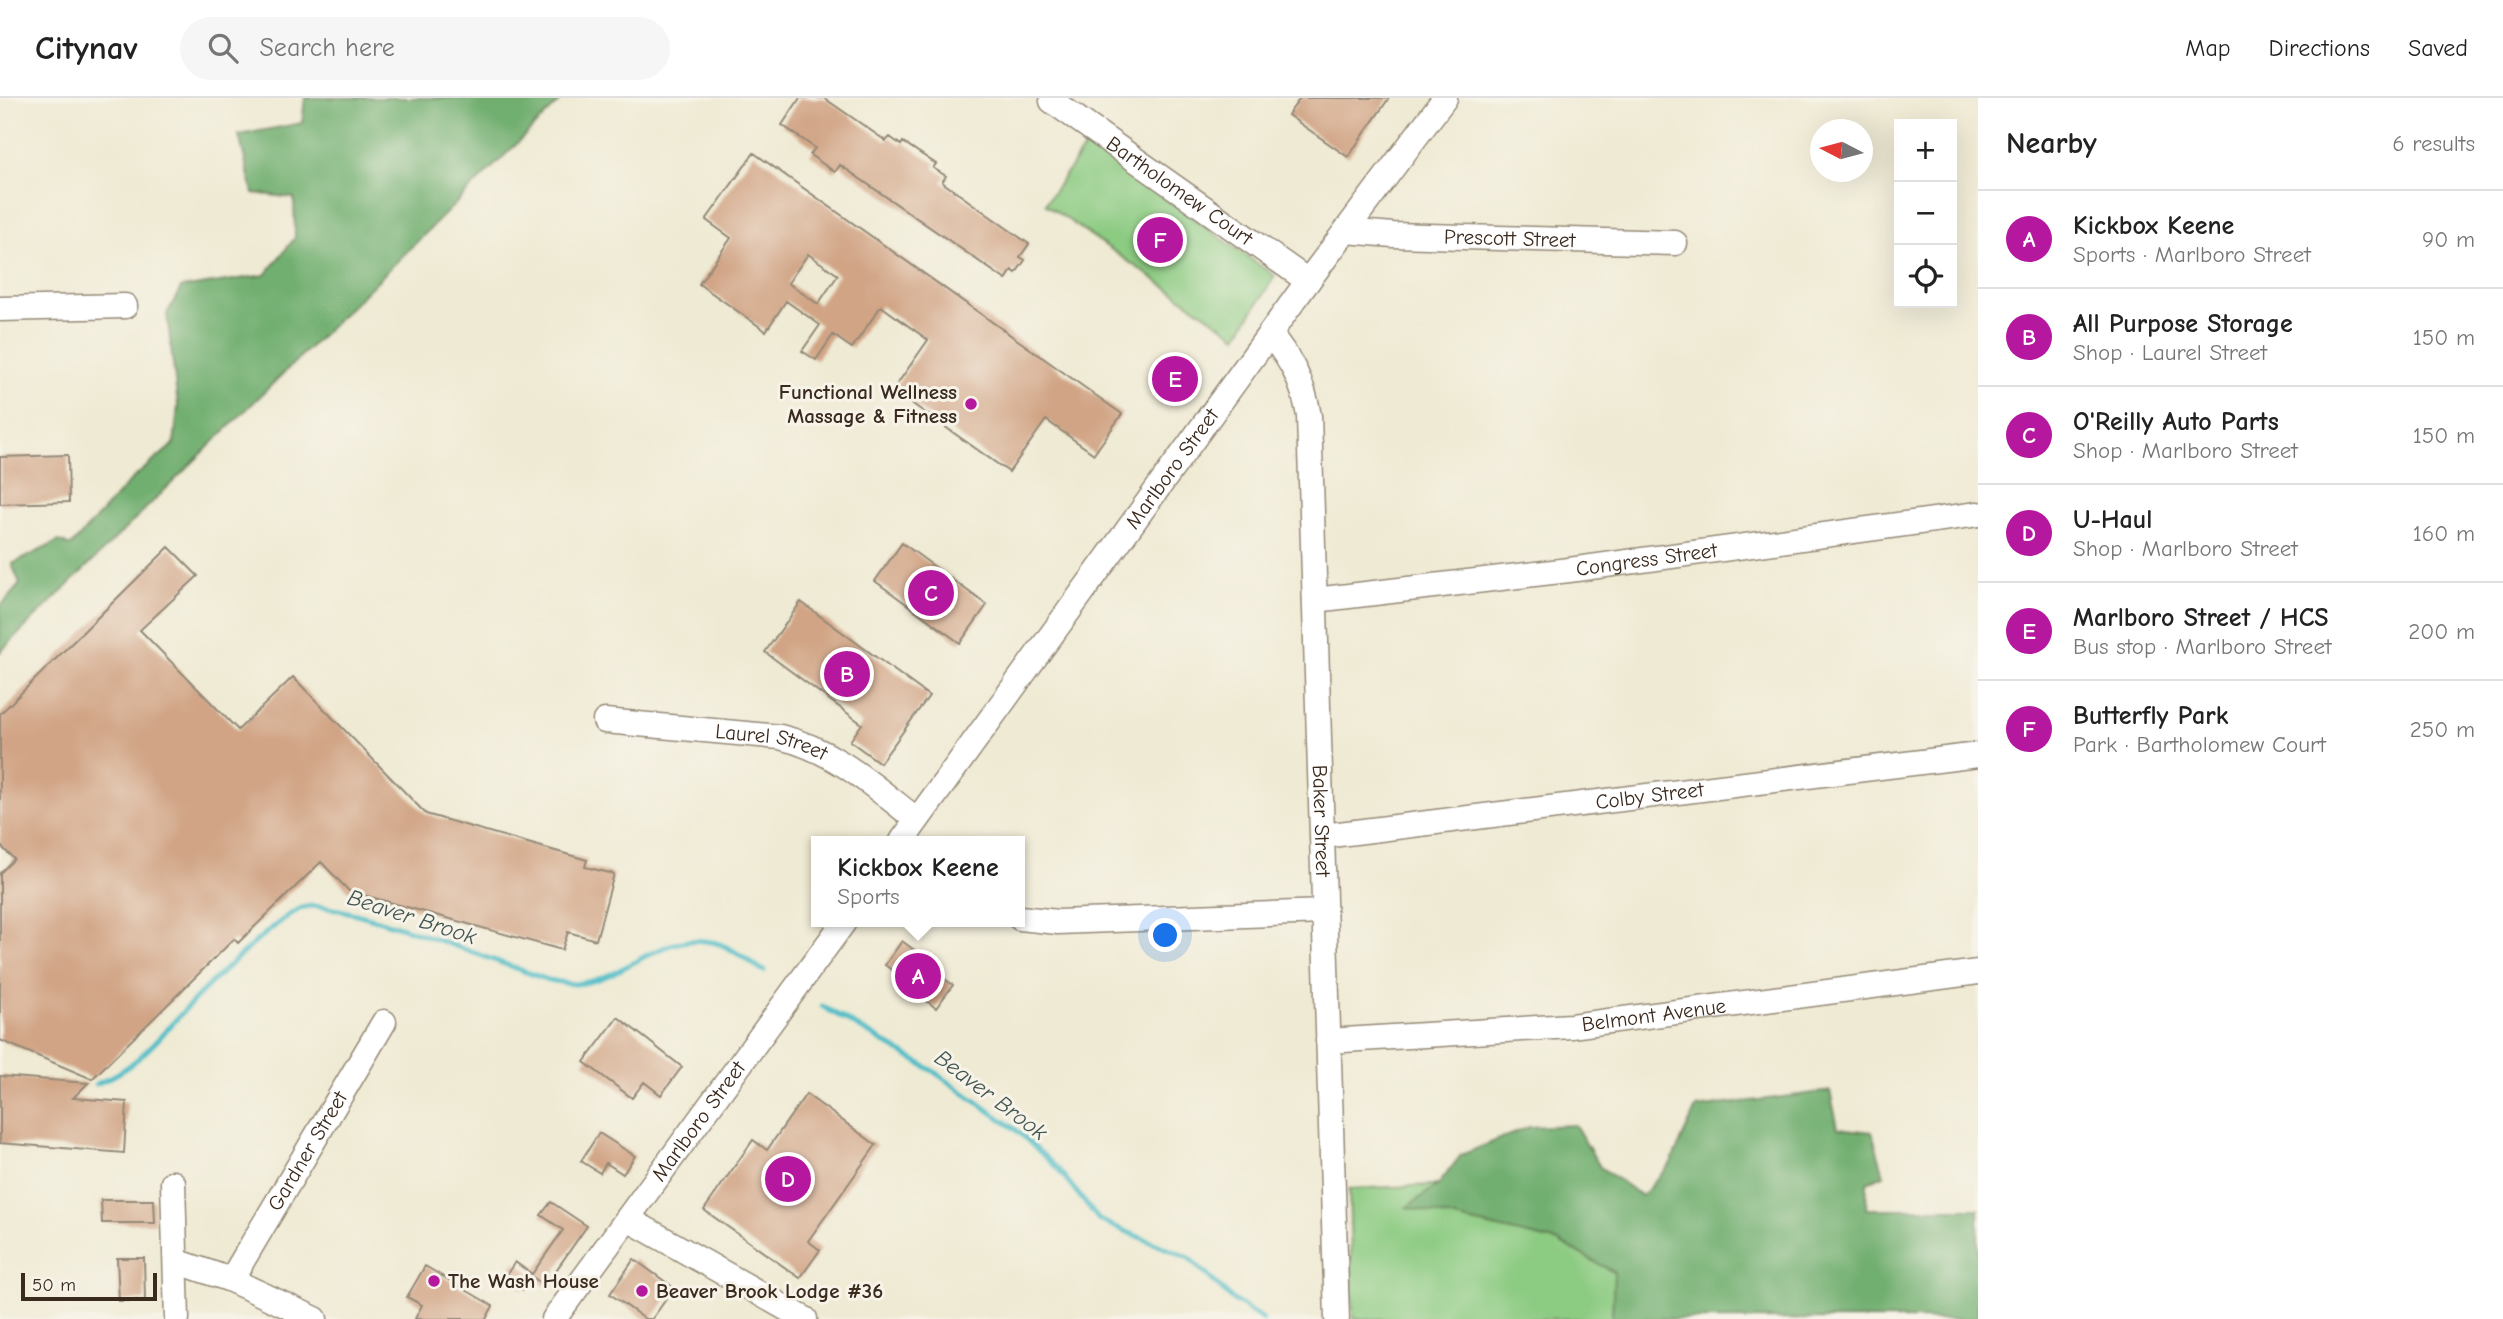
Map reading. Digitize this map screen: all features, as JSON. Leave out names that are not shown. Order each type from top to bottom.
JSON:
[{"type":"street","name":"Marlboro Street","points":[[910,835],[1308,281],[1445,98]]},
{"type":"street","name":"Bartholomew Court","points":[[1052,101],[1308,281]]},
{"type":"street","name":"Prescott Street","points":[[1346,231],[1393,236],[1675,243]]},
{"type":"street","points":[[0,309],[125,306]]},
{"type":"street","name":"Baker Street","points":[[1270,334],[1291,360],[1303,384],[1307,406],[1337,1319]]},
{"type":"street","name":"Congress Street","points":[[1315,600],[1569,570],[1978,514]]},
{"type":"street","name":"Laurel Street","points":[[604,721],[780,737],[804,743],[842,762],[910,835]]},
{"type":"street","name":"Colby Street","points":[[1323,836],[1978,755]]},
{"type":"street","points":[[1025,919],[1058,922],[1324,912]]},
{"type":"street","name":"Marlboro Street","points":[[554,1319],[840,927]]},
{"type":"street","name":"Belmont Avenue","points":[[1328,1041],[1571,1026],[1978,972]]},
{"type":"street","name":"Gardner Street","points":[[231,1280],[384,1022]]},
{"type":"street","points":[[173,1184],[177,1319]]},
{"type":"street","points":[[628,1219],[805,1319]]},
{"type":"street","points":[[176,1261],[231,1280],[315,1319]]},
{"type":"green space","points":[[305,98],[563,98],[0,652],[0,607],[20,584],[12,564],[59,541],[71,546],[132,479],[174,444],[178,406],[167,314],[181,288],[265,275],[295,238],[294,198],[253,193],[239,135],[302,123]]},
{"type":"green space","points":[[1087,144],[1275,276],[1237,336],[1045,204]]},
{"type":"green space","points":[[1830,1091],[1838,1128],[1872,1132],[1884,1175],[1867,1182],[1866,1209],[1978,1209],[1978,1319],[1612,1319],[1614,1272],[1559,1242],[1407,1207],[1438,1185],[1461,1155],[1529,1127],[1575,1125],[1600,1167],[1642,1196],[1671,1163],[1696,1108]]},
{"type":"green space","points":[[1438,1185],[1408,1207],[1559,1242],[1615,1273],[1612,1319],[1353,1319],[1349,1189]]},
{"type":"building","points":[[800,98],[824,98],[886,141],[890,137],[901,145],[903,142],[936,164],[933,168],[946,176],[942,182],[1029,244],[1020,257],[1025,260],[1016,273],[1012,270],[1006,280],[840,165],[835,172],[810,155],[815,148],[782,125]]},
{"type":"building","points":[[1300,98],[1389,98],[1348,157],[1288,115]]},
{"type":"building","points":[[754,153],[1122,414],[1094,454],[1046,420],[1009,472],[893,390],[928,340],[881,306],[852,348],[833,335],[816,360],[802,351],[820,325],[786,301],[766,331],[699,284],[731,238],[706,220]],"holes":[[[808,254],[838,275],[818,304],[788,283]]]},
{"type":"building","points":[[68,455],[69,502],[0,504],[0,457]]},
{"type":"building","points":[[902,543],[987,605],[960,643],[875,581]]},
{"type":"building","points":[[169,547],[198,576],[140,630],[238,730],[293,677],[426,814],[587,860],[585,867],[614,874],[596,940],[568,932],[562,950],[349,891],[321,862],[238,943],[234,939],[92,1079],[0,1040],[0,873],[14,859],[0,845],[0,714]]},
{"type":"building","points":[[801,602],[929,696],[880,763],[850,741],[862,724],[765,652]]},
{"type":"building","points":[[902,941],[929,961],[926,966],[953,985],[936,1008],[895,977],[897,974],[885,965]]},
{"type":"building","points":[[618,1017],[682,1067],[661,1095],[644,1082],[632,1098],[584,1062]]},
{"type":"building","points":[[0,1076],[88,1083],[73,1098],[127,1102],[124,1153],[0,1143]]},
{"type":"building","points":[[806,1094],[876,1145],[808,1241],[820,1250],[800,1278],[704,1210],[753,1140],[767,1150]]},
{"type":"building","points":[[599,1133],[635,1156],[623,1174],[606,1163],[600,1173],[581,1161]]},
{"type":"building","points":[[101,1200],[154,1200],[155,1223],[102,1223]]},
{"type":"building","points":[[551,1202],[587,1226],[545,1286],[532,1277],[523,1290],[505,1277],[515,1262],[532,1274],[563,1230],[541,1215]]},
{"type":"building","points":[[117,1258],[144,1258],[145,1300],[119,1301]]},
{"type":"building","name":"Beaver Brook Lodge #36","points":[[634,1259],[674,1288],[652,1319],[645,1319],[610,1294]]},
{"type":"building","name":"The Wash House","points":[[425,1266],[493,1306],[486,1319],[415,1319],[422,1305],[407,1297]]},
{"type":"waterway","name":"Beaver Brook","points":[[96,1084],[138,1059],[232,963],[281,921],[305,907],[324,907],[352,913],[461,948],[548,980],[569,984],[593,981],[659,949],[694,940],[725,947],[764,971]]},
{"type":"waterway","name":"Beaver Brook","points":[[822,1006],[933,1071],[1014,1128],[1058,1169],[1099,1220],[1189,1258],[1232,1299],[1262,1319]]},
{"type":"place","name":"Butterfly Park","points":[[1160,240]]},
{"type":"place","name":"Marlboro Street / HCS","points":[[1175,379]]},
{"type":"place","name":"Functional Wellness Massage & Fitness","points":[[971,404]]},
{"type":"place","name":"O'Reilly Auto Parts","points":[[931,593]]},
{"type":"place","name":"All Purpose Storage","points":[[847,674]]},
{"type":"place","name":"Kickbox Keene","points":[[918,976]]},
{"type":"place","name":"U-Haul","points":[[788,1179]]},
{"type":"place","name":"The Wash House","points":[[434,1281]]},
{"type":"place","name":"Beaver Brook Lodge #36","points":[[642,1291]]}]
